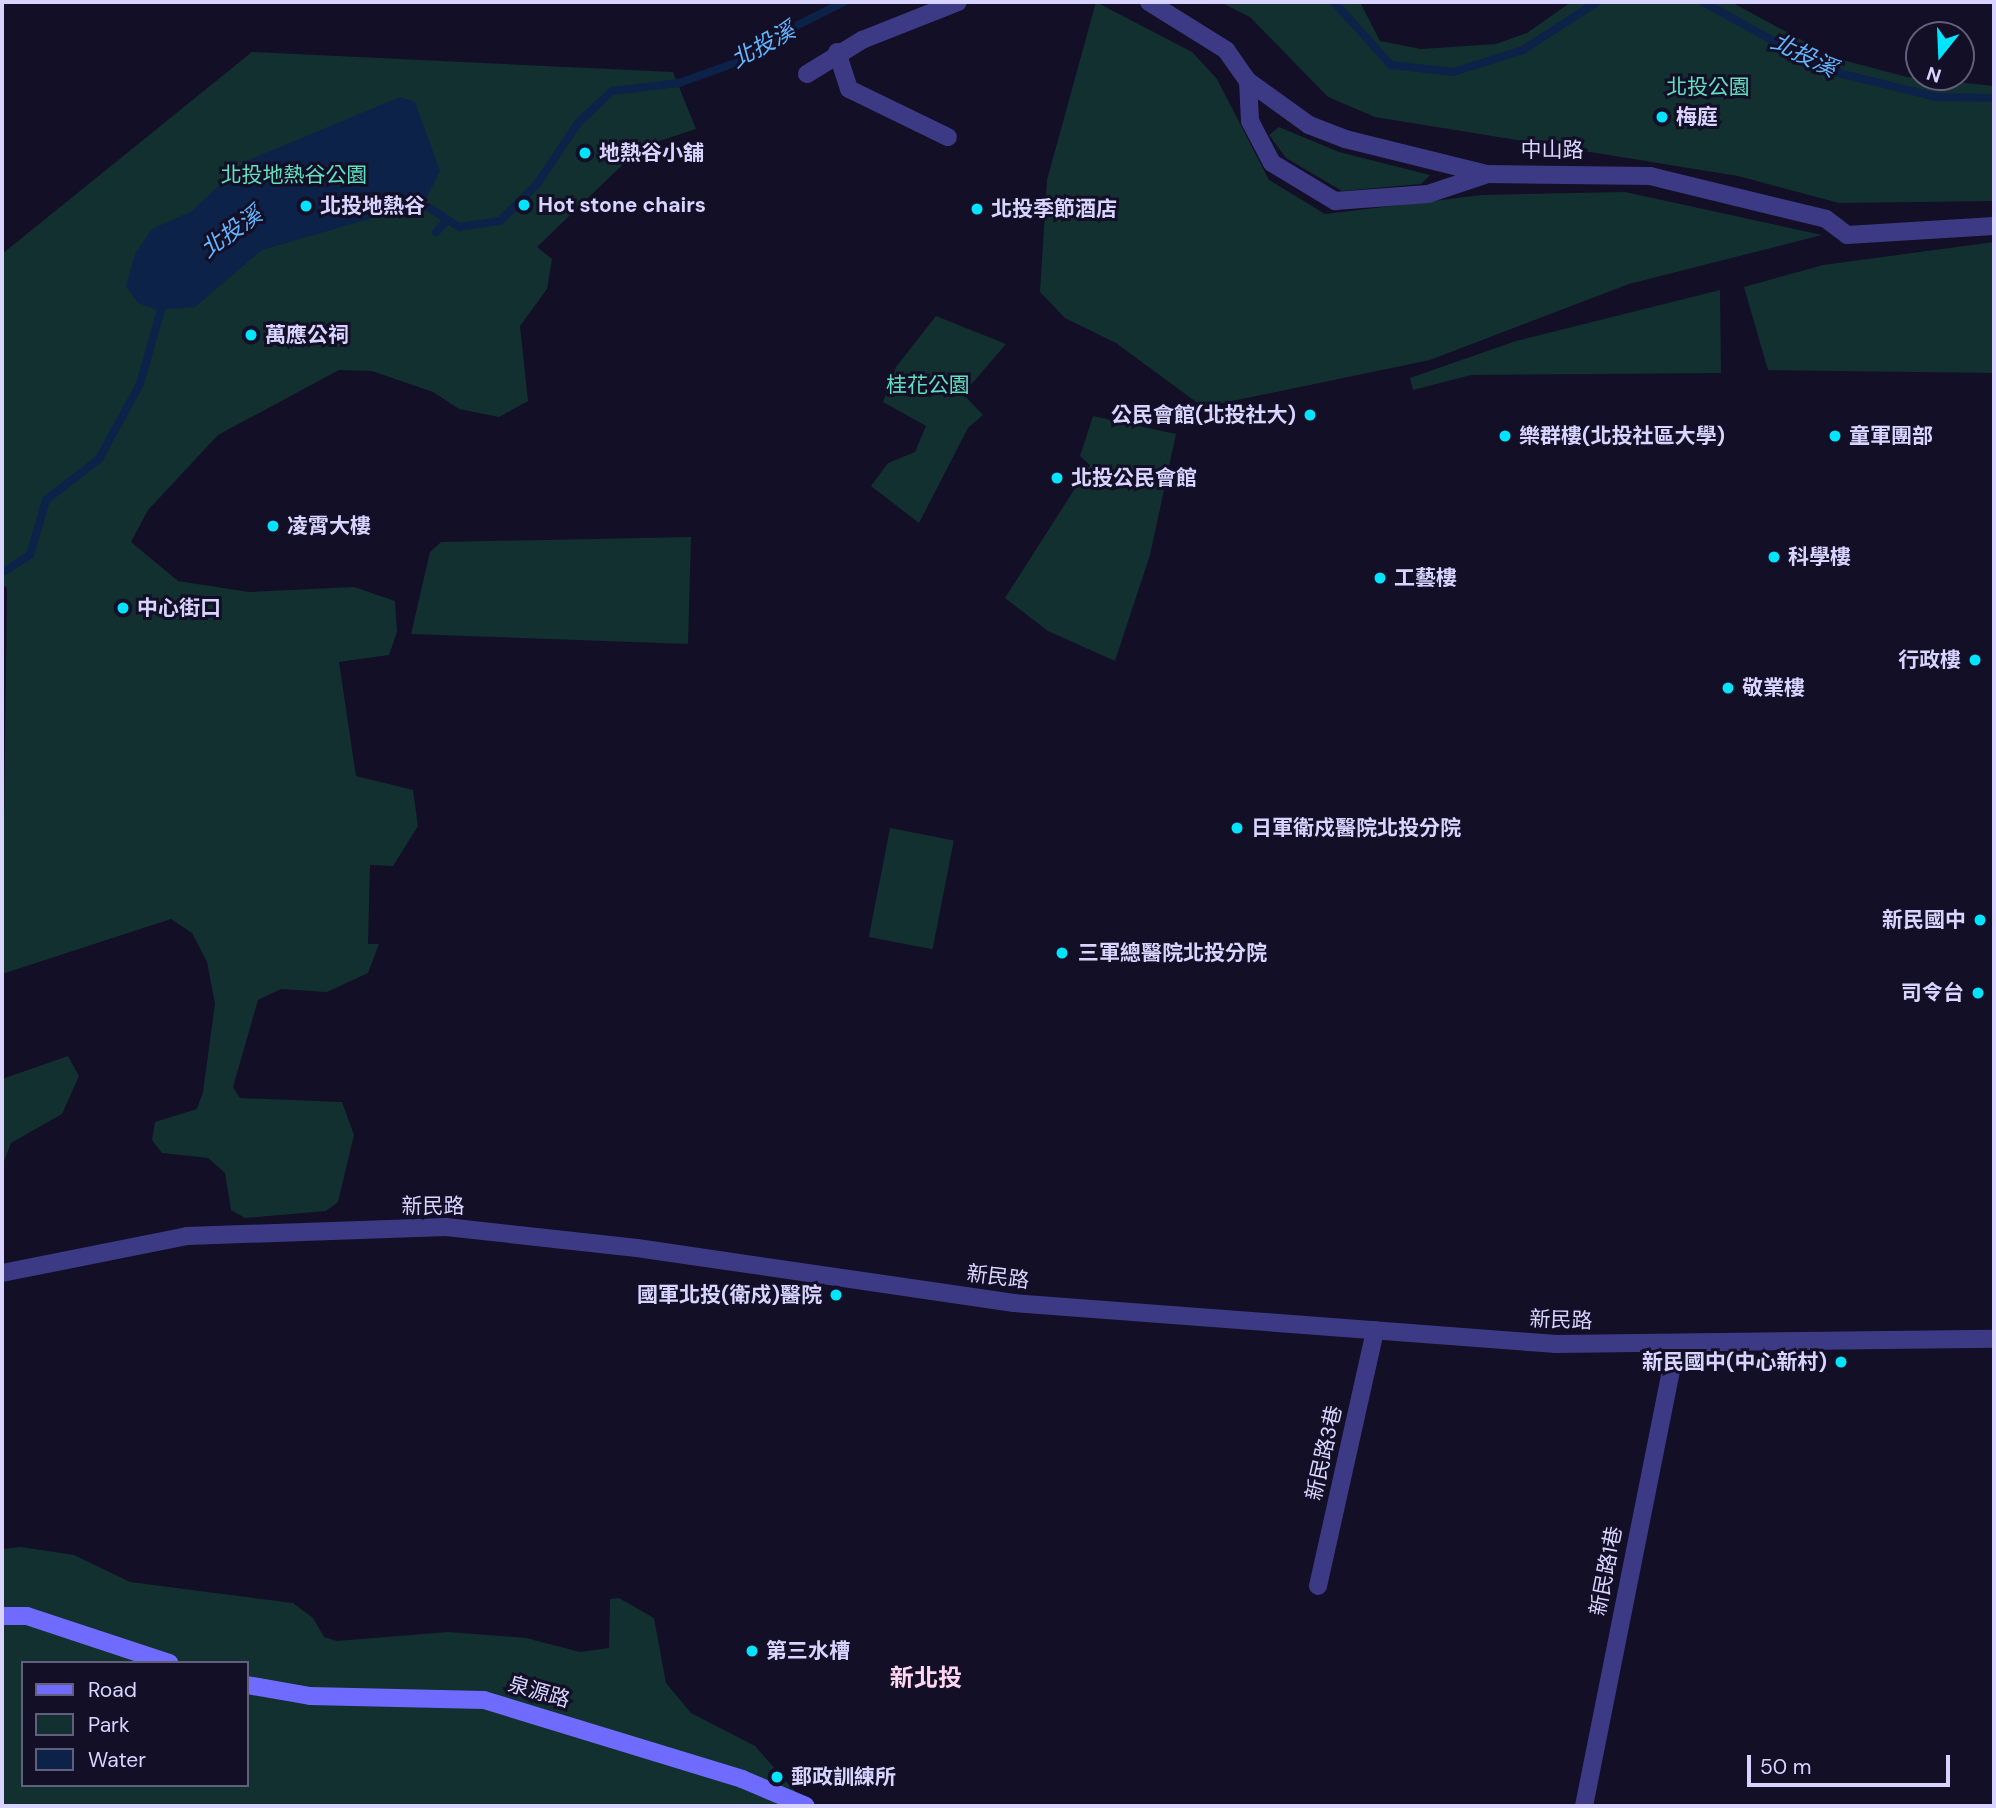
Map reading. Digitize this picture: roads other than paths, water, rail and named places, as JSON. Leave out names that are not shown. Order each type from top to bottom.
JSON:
[{"type":"street","points":[[807,74],[837,52],[958,2]]},
{"type":"street","name":"中山路","points":[[1149,2],[1226,50],[1248,81],[1309,125],[1345,139],[1486,174],[1650,176],[1826,219],[1847,235],[1994,226]]},
{"type":"street","points":[[837,52],[849,89],[948,137]]},
{"type":"street","points":[[1248,81],[1250,121],[1272,163],[1335,201],[1428,194],[1486,174]]},
{"type":"street","name":"新民路","points":[[2,1272],[187,1236],[446,1227],[637,1248],[1014,1303],[1556,1344],[1676,1345],[1994,1339]]},
{"type":"street","name":"新民路3巷","points":[[1318,1586],[1375,1330]]},
{"type":"street","name":"新民路1巷","points":[[1584,1806],[1676,1345]]},
{"type":"street","points":[[2,1616],[27,1616],[163,1661]]},
{"type":"street","name":"泉源路","points":[[248,1685],[310,1696],[484,1700],[742,1779],[806,1806]]},
{"type":"water","name":"北投地熱谷","points":[[400,97],[415,102],[440,171],[424,203],[262,250],[195,307],[157,310],[138,303],[126,286],[135,254],[152,229],[192,211],[244,162]]},
{"type":"waterway","name":"北投溪","points":[[414,198],[459,227],[500,221],[537,184],[578,123],[612,91],[679,83],[749,58],[780,34],[844,2]]},
{"type":"waterway","name":"北投溪","points":[[1334,2],[1391,65],[1453,72],[1523,50],[1597,2]]},
{"type":"waterway","name":"北投溪","points":[[1703,2],[1826,70],[1936,97],[1994,98]]},
{"type":"waterway","points":[[436,232],[447,220]]},
{"type":"waterway","name":"北投溪","points":[[2,573],[30,555],[46,500],[99,459],[140,384],[163,302]]},
{"type":"place","name":"梅庭","points":[[1662,117]]},
{"type":"place","name":"地熱谷小舖","points":[[585,153]]},
{"type":"place","name":"Hot stone chairs","points":[[524,205]]},
{"type":"place","name":"北投地熱谷","points":[[306,206]]},
{"type":"place","name":"北投季節酒店","points":[[977,209]]},
{"type":"place","name":"萬應公祠","points":[[251,335]]},
{"type":"place","name":"公民會館(北投社大)","points":[[1310,415]]},
{"type":"place","name":"樂群樓(北投社區大學)","points":[[1505,436]]},
{"type":"place","name":"童軍團部","points":[[1835,436]]},
{"type":"place","name":"北投公民會館","points":[[1057,478]]},
{"type":"place","name":"凌霄大樓","points":[[273,526]]},
{"type":"place","name":"科學樓","points":[[1774,557]]},
{"type":"place","name":"工藝樓","points":[[1380,578]]},
{"type":"place","name":"中心街口","points":[[123,608]]},
{"type":"place","name":"行政樓","points":[[1975,660]]},
{"type":"place","name":"敬業樓","points":[[1728,688]]},
{"type":"place","name":"日軍衛戍醫院北投分院","points":[[1237,828]]},
{"type":"place","name":"新民國中","points":[[1980,920]]},
{"type":"place","name":"三軍總醫院北投分院","points":[[1062,953]]},
{"type":"place","name":"司令台","points":[[1978,993]]},
{"type":"place","name":"國軍北投(衛戍)醫院","points":[[836,1295]]},
{"type":"place","name":"新民國中(中心新村)","points":[[1841,1362]]},
{"type":"place","name":"第三水槽","points":[[752,1651]]},
{"type":"place","name":"郵政訓練所","points":[[777,1777]]},
{"type":"district","name":"新北投","points":[[926,1678]]},
{"type":"park label","name":"北投公園","points":[[1708,87]]},
{"type":"park label","name":"北投地熱谷公園","points":[[294,175]]},
{"type":"park label","name":"桂花公園","points":[[928,385]]}]
